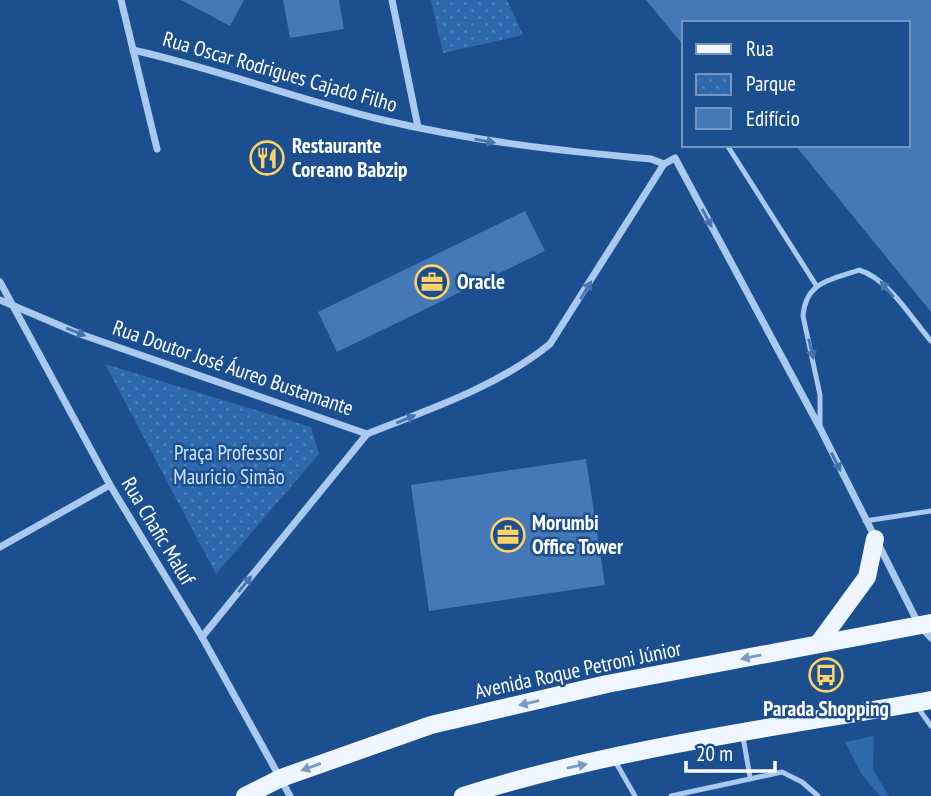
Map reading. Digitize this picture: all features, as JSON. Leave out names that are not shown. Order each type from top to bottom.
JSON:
[{"type":"main road","points":[[818,644],[867,577],[875,539]]},
{"type":"main road","name":"Avenida Roque Petroni Júnior","points":[[245,796],[281,778],[431,725],[607,684],[818,644],[927,628]]},
{"type":"main road","points":[[463,796],[532,776],[741,730],[923,701]]},
{"type":"street","points":[[121,0],[158,149]]},
{"type":"street","name":"Rua Oscar Rodrigues Cajado Filho","points":[[392,0],[418,127]]},
{"type":"street","name":"Rua Oscar Rodrigues Cajado Filho","points":[[133,50],[205,66],[335,107],[418,127],[516,146],[651,159],[664,164]]},
{"type":"street","name":"Rua Doutor José Áureo Bustamante","points":[[0,300],[80,334],[367,434],[460,397],[526,363],[550,344],[664,164],[675,158],[820,428]]},
{"type":"street","name":"Rua Chafic Maluf","points":[[0,282],[110,485],[202,637],[290,796]]},
{"type":"street","points":[[820,428],[865,521],[927,628]]},
{"type":"street","points":[[202,637],[367,434]]},
{"type":"street","points":[[0,547],[110,485]]},
{"type":"lane","points":[[728,147],[816,285]]},
{"type":"lane","points":[[820,428],[821,395],[803,316],[804,304],[816,285],[859,270],[865,272],[879,279],[931,341]]},
{"type":"lane","points":[[865,521],[931,511]]},
{"type":"lane","points":[[923,701],[931,726]]},
{"type":"lane","points":[[741,730],[750,777]]},
{"type":"lane","points":[[613,758],[635,796]]},
{"type":"lane","points":[[671,796],[782,772],[802,782],[818,796]]},
{"type":"green space","points":[[431,0],[507,0],[523,35],[443,53]]},
{"type":"green space","name":"Praça Professor Mauricio Simão","points":[[105,364],[311,427],[319,454],[216,574]]},
{"type":"green space","points":[[874,736],[873,770],[889,796],[880,796],[862,775],[845,742]]},
{"type":"building","points":[[181,0],[244,0],[230,26]]},
{"type":"building","points":[[283,0],[339,0],[344,29],[290,38]]},
{"type":"building","points":[[646,0],[931,0],[931,312],[797,147],[910,147],[910,21],[682,21],[682,44]]},
{"type":"building","name":"Oracle","points":[[525,211],[545,251],[337,352],[318,312]]},
{"type":"building","name":"Morumbi Office Tower","points":[[586,459],[605,585],[429,611],[411,485]]},
{"type":"place","name":"Restaurante Coreano Babzip","points":[[267,158]]},
{"type":"place","name":"Oracle","points":[[432,282]]},
{"type":"place","name":"Morumbi Office Tower","points":[[508,535]]},
{"type":"place","name":"Parada Shopping","points":[[826,675]]}]
